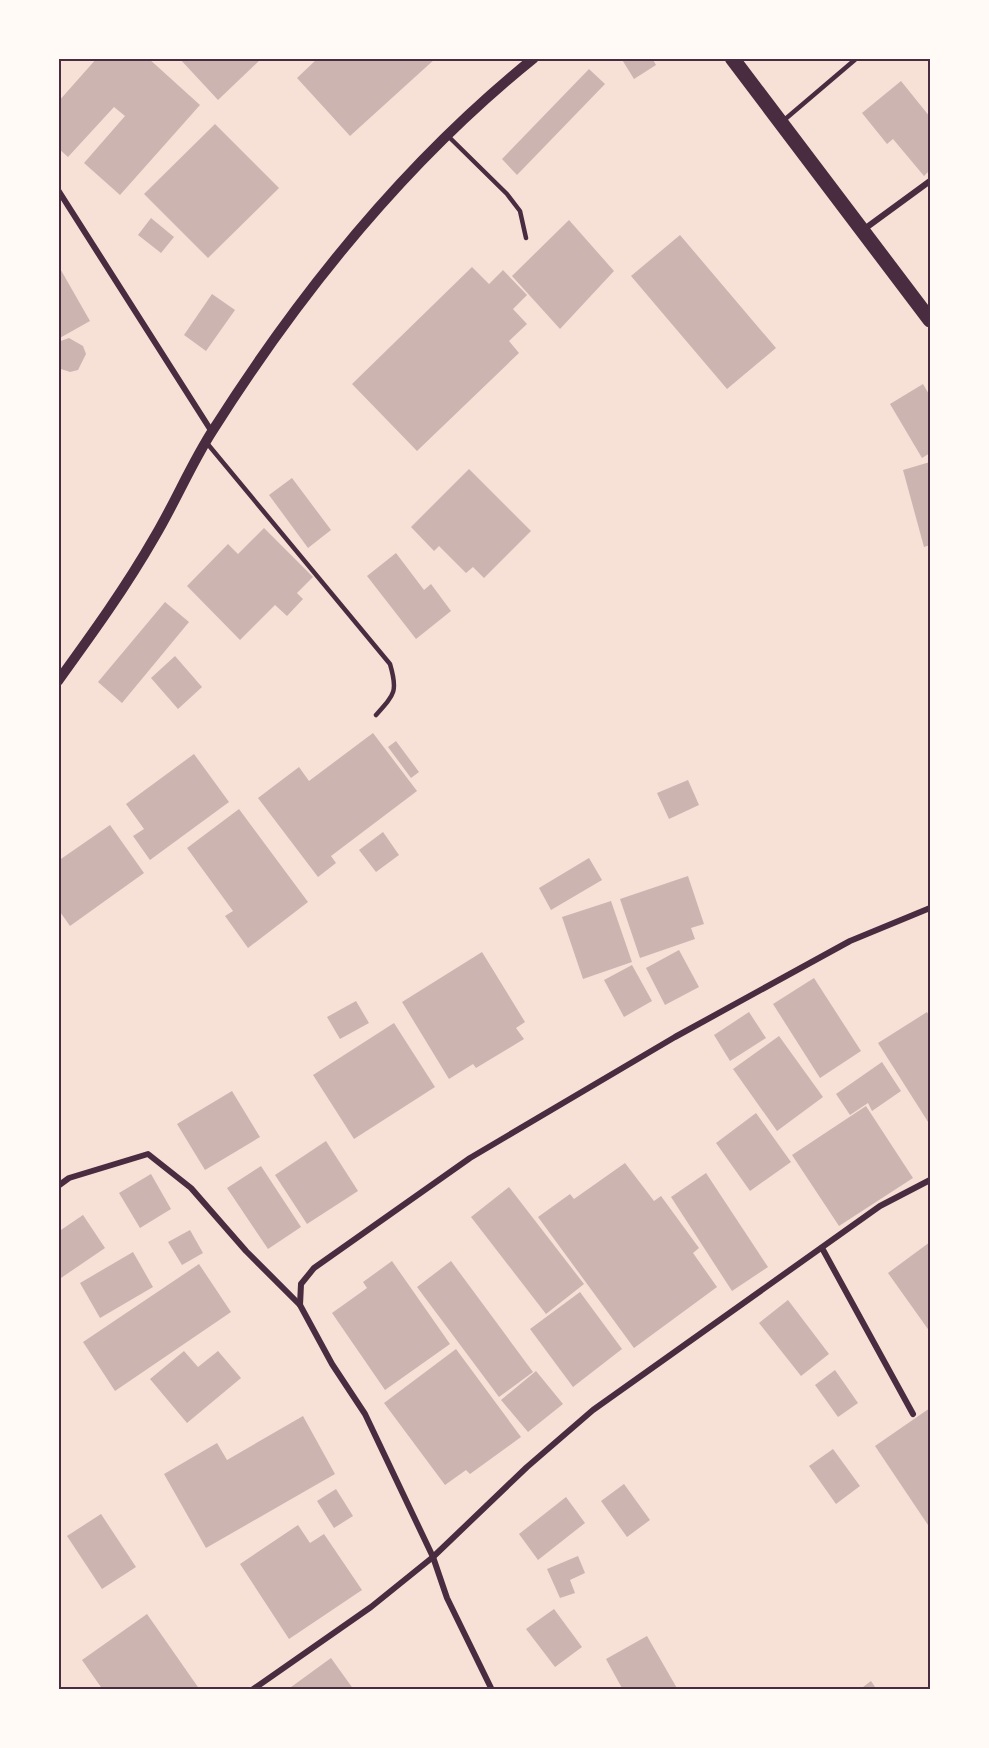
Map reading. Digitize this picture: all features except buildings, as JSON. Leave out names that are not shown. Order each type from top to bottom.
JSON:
[{"type":"main road","points":[[732,58],[930,320]]},
{"type":"street","points":[[58,681],[154,539],[212,432],[299,303],[371,214],[494,90],[534,58]]},
{"type":"street","points":[[861,231],[930,181]]},
{"type":"street","points":[[58,190],[212,432]]},
{"type":"street","points":[[300,1305],[301,1284],[314,1268],[470,1158],[675,1037],[850,941],[930,908]]},
{"type":"street","points":[[58,1186],[69,1178],[148,1154],[191,1188],[246,1251],[300,1305],[332,1364],[365,1414],[433,1557],[447,1598],[492,1689]]},
{"type":"street","points":[[252,1689],[371,1607],[433,1557],[527,1467],[593,1410],[880,1206],[930,1180]]},
{"type":"street","points":[[822,1248],[913,1414]]},
{"type":"lane","points":[[780,123],[856,58]]},
{"type":"lane","points":[[448,136],[507,194],[520,211],[526,238]]},
{"type":"lane","points":[[206,442],[390,664],[396,684],[393,696],[376,715]]}]
